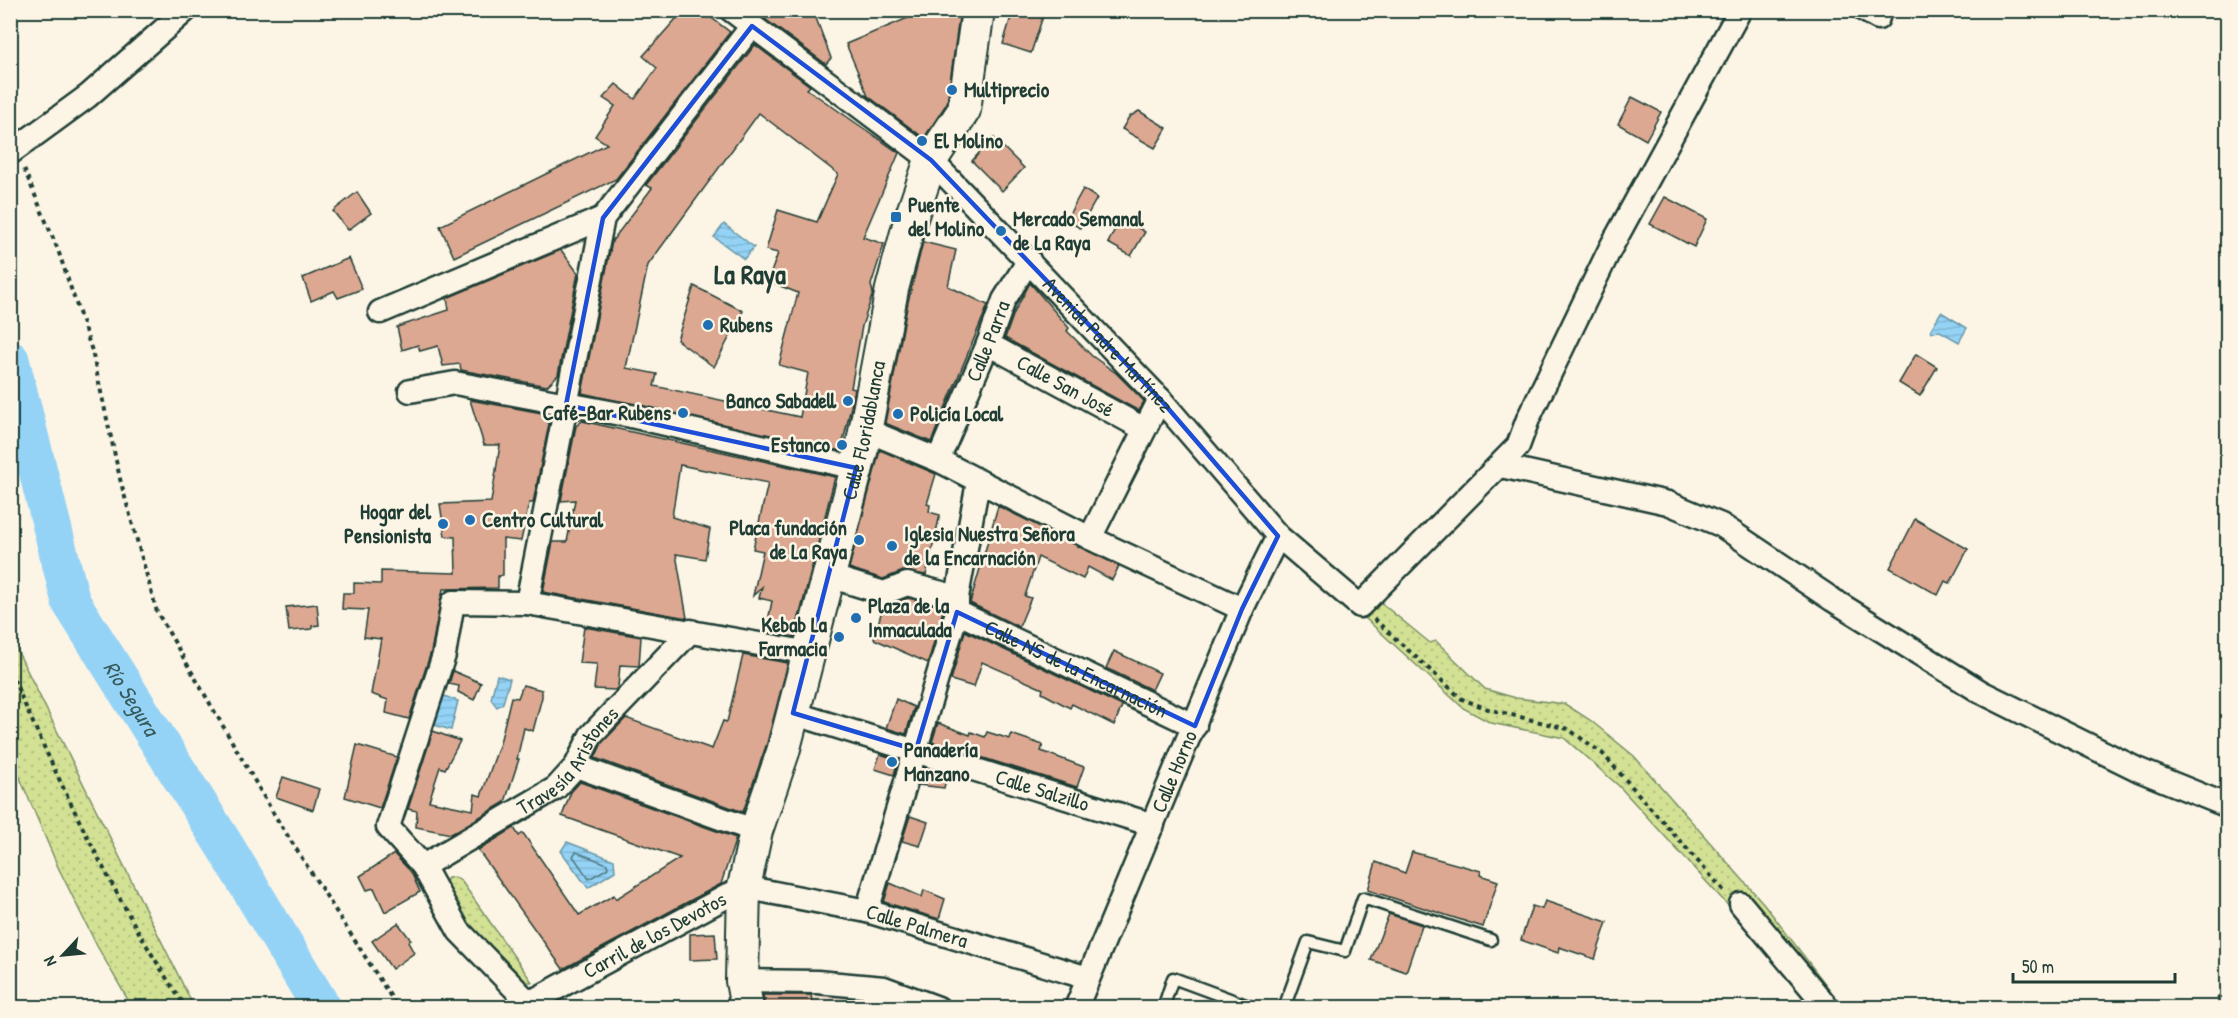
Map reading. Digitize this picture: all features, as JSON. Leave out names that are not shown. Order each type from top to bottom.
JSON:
[{"type":"main road","name":"Calle Floridablanca","points":[[745,994],[744,887],[756,831],[783,752],[810,653],[866,430],[892,289],[910,221],[931,160],[964,110],[978,10]]},
{"type":"street","points":[[13,151],[88,96],[186,10]]},
{"type":"street","name":"Avenida Padre Martínez","points":[[731,10],[931,160],[1160,399],[1278,536],[1360,606]]},
{"type":"street","points":[[1360,606],[1425,542],[1469,493],[1501,466],[1518,446],[1610,249],[1740,10]]},
{"type":"street","points":[[526,603],[603,218],[752,26]]},
{"type":"street","points":[[380,312],[603,218]]},
{"type":"street","name":"Calle Parra","points":[[938,460],[988,344],[1004,300],[1029,260]]},
{"type":"street","name":"Calle San José","points":[[988,344],[1144,429]]},
{"type":"street","points":[[410,391],[455,383],[631,416],[856,468]]},
{"type":"street","points":[[1090,538],[1160,399]]},
{"type":"street","points":[[866,430],[938,460],[1090,538],[1242,609]]},
{"type":"street","points":[[1501,466],[1668,503],[1721,525],[1833,600],[1981,692],[2139,770],[2228,806]]},
{"type":"street","points":[[867,912],[957,605],[978,482]]},
{"type":"street","name":"Calle Horno","points":[[1076,1008],[1242,609],[1278,536]]},
{"type":"street","name":"Calle NS de la Encarnación","points":[[829,576],[884,593],[907,584],[957,605],[1195,726]]},
{"type":"street","points":[[423,867],[388,827],[444,655],[453,602],[526,603],[810,653]]},
{"type":"street","name":"Travesía Aristones","points":[[423,867],[556,788],[576,766],[591,735],[691,631]]},
{"type":"street","name":"Calle Salzillo","points":[[793,713],[1153,825]]},
{"type":"street","points":[[576,766],[756,831]]},
{"type":"street","name":"Carril de los Devotos","points":[[423,867],[459,931],[529,1003],[744,887]]},
{"type":"street","name":"Calle Palmera","points":[[744,887],[867,912],[1088,978]]},
{"type":"street","points":[[1736,901],[1828,1008]]},
{"type":"street","points":[[745,994],[817,982],[884,988],[938,1008]]},
{"type":"lane","points":[[1284,1008],[1308,942],[1345,951],[1363,898],[1491,940]]},
{"type":"lane","points":[[1163,1008],[1173,978],[1254,1008]]},
{"type":"path","points":[[13,151],[58,250],[92,351],[121,483],[157,612],[275,816],[398,1008]]},
{"type":"path","points":[[1360,606],[1462,699],[1488,709],[1568,729],[1602,753],[1736,901]]},
{"type":"path","points":[[10,671],[88,835],[164,975],[186,1008]]},
{"type":"path","points":[[2214,1008],[2228,980]]},
{"type":"highlighted area","points":[[752,26],[931,160],[1160,399],[1278,536],[1242,609],[1195,726],[957,612],[916,750],[793,713],[856,468],[566,405],[603,218]]},
{"type":"shaded area","points":[[809,984],[905,999],[898,1007],[761,1008],[758,994]]},
{"type":"green space","points":[[1380,602],[1430,643],[1436,641],[1485,689],[1516,698],[1565,704],[1590,720],[1634,756],[1764,904],[1843,1007],[1804,1007],[1808,999],[1745,924],[1619,786],[1564,738],[1491,723],[1463,708],[1366,619]]},
{"type":"green space","points":[[10,638],[194,1007],[132,1007],[97,946],[58,867],[11,757]]},
{"type":"green space","points":[[455,877],[462,882],[532,982],[518,982],[495,968],[441,888],[448,878]]},
{"type":"water","points":[[724,224],[754,247],[744,259],[714,237]]},
{"type":"water","points":[[1941,312],[1967,328],[1959,342],[1940,331],[1932,332],[1931,329]]},
{"type":"water","points":[[497,675],[510,679],[503,703],[497,707],[491,699]]},
{"type":"water","points":[[444,696],[458,701],[451,730],[434,725]]},
{"type":"water","points":[[567,842],[614,860],[615,871],[588,888],[561,851]]},
{"type":"building","points":[[684,10],[701,10],[730,32],[616,179],[454,257],[440,226],[607,144],[595,136],[615,106],[603,98],[616,84],[635,99],[657,68],[643,56]]},
{"type":"building","points":[[764,10],[813,10],[831,58],[826,64],[761,16]]},
{"type":"building","points":[[923,10],[960,10],[947,103],[924,138],[868,96],[846,44],[908,18],[911,11],[921,15]]},
{"type":"building","points":[[1013,10],[1045,10],[1031,53],[1003,44]]},
{"type":"building","points":[[755,45],[810,86],[807,89],[899,153],[863,237],[884,244],[871,285],[873,293],[862,326],[851,388],[855,389],[841,451],[582,393],[612,241],[652,188],[646,185]],"holes":[[[759,113],[838,174],[817,222],[778,210],[766,250],[778,253],[768,281],[798,293],[779,365],[808,373],[800,417],[654,386],[657,374],[626,368],[648,265]]]},
{"type":"building","points":[[1632,97],[1661,112],[1646,140],[1618,124]]},
{"type":"building","points":[[1139,111],[1167,128],[1155,148],[1122,129],[1129,117]]},
{"type":"building","points":[[993,137],[1024,168],[1002,191],[972,161]]},
{"type":"building","points":[[1083,189],[1097,198],[1080,228],[1066,220]]},
{"type":"building","points":[[357,192],[371,213],[348,230],[333,211]]},
{"type":"building","points":[[1665,197],[1707,219],[1694,247],[1650,224]]},
{"type":"building","points":[[1121,217],[1145,232],[1131,256],[1108,243]]},
{"type":"building","points":[[923,242],[956,250],[948,286],[988,305],[931,442],[885,423],[908,302]]},
{"type":"building","points":[[561,250],[578,273],[558,375],[547,386],[461,370],[460,364],[443,366],[438,346],[420,351],[418,345],[402,350],[397,327],[449,310],[447,298]]},
{"type":"building","points":[[349,258],[362,289],[338,298],[334,291],[311,301],[303,278]]},
{"type":"building","points":[[1030,283],[1069,328],[1067,331],[1092,356],[1116,373],[1144,401],[1139,411],[1005,338],[1014,313]]},
{"type":"building","name":"Rubens","points":[[694,286],[743,311],[714,367],[677,340]]},
{"type":"building","points":[[1916,354],[1937,367],[1920,396],[1899,383]]},
{"type":"building","points":[[470,400],[542,413],[549,424],[533,503],[529,503],[521,541],[503,539],[503,575],[498,576],[498,588],[443,589],[431,652],[409,719],[386,713],[388,700],[371,694],[381,639],[364,637],[368,610],[342,609],[343,593],[354,593],[354,583],[381,584],[381,571],[456,573],[455,537],[445,536],[440,504],[491,502],[500,445],[484,445]]},
{"type":"building","points":[[582,421],[835,477],[794,637],[766,631],[772,601],[759,598],[762,587],[753,596],[763,551],[753,549],[768,483],[680,465],[672,517],[710,529],[705,559],[676,554],[687,618],[543,592],[553,542],[567,542],[575,500],[561,501],[576,426]]},
{"type":"building","name":"Iglesia Nuestra Señora de la Encarnación","points":[[880,450],[936,474],[927,504],[930,505],[929,512],[940,515],[926,575],[903,571],[883,579],[849,568]]},
{"type":"building","points":[[998,506],[1119,566],[1112,580],[1088,567],[1083,579],[1038,557],[1025,596],[1031,598],[1019,627],[970,603]]},
{"type":"building","points":[[1915,519],[1968,549],[1950,583],[1945,581],[1938,595],[1890,568]]},
{"type":"building","points":[[908,598],[944,607],[928,663],[874,639],[883,606]]},
{"type":"building","points":[[317,604],[319,625],[312,626],[312,629],[289,631],[286,607]]},
{"type":"building","points":[[584,627],[641,637],[639,666],[620,665],[618,687],[615,690],[594,689],[597,664],[579,663]]},
{"type":"building","points":[[965,631],[1122,706],[1114,725],[1072,704],[1070,708],[1042,693],[1043,689],[982,662],[974,687],[951,680]]},
{"type":"building","points":[[1114,651],[1160,673],[1152,690],[1106,668]]},
{"type":"building","points":[[743,655],[788,663],[767,743],[743,812],[595,758],[602,743],[626,718],[712,749],[723,721],[727,722]]},
{"type":"building","points":[[453,671],[481,683],[474,700],[458,692],[459,686],[449,684]]},
{"type":"building","points":[[523,685],[542,690],[542,697],[533,731],[524,728],[517,759],[519,759],[505,802],[451,834],[416,827],[417,811],[408,809],[433,731],[460,741],[445,769],[440,767],[429,801],[473,810],[475,794],[481,796],[500,743],[511,697],[518,698]]},
{"type":"building","points":[[896,699],[914,707],[906,734],[886,728]]},
{"type":"building","points":[[938,723],[970,735],[971,732],[985,737],[987,732],[1010,739],[1011,734],[1043,745],[1041,751],[1084,767],[1077,787],[932,742]]},
{"type":"building","points":[[357,745],[397,757],[380,808],[345,797]]},
{"type":"building","points":[[880,754],[898,760],[894,775],[875,769]]},
{"type":"building","points":[[924,768],[947,775],[944,788],[919,785]]},
{"type":"building","points":[[283,777],[319,789],[313,810],[276,797]]},
{"type":"building","points":[[580,782],[736,838],[721,884],[563,969],[478,850],[514,828],[519,836],[523,833],[579,915],[614,895],[616,899],[680,858],[562,816],[571,792]]},
{"type":"building","points":[[910,816],[928,822],[920,846],[902,841]]},
{"type":"building","points":[[1412,852],[1481,871],[1480,875],[1498,881],[1483,927],[1368,890],[1376,862],[1405,873]]},
{"type":"building","points":[[394,854],[411,872],[420,892],[385,912],[374,888],[367,890],[360,876]]},
{"type":"building","points":[[890,883],[922,897],[924,890],[945,899],[939,919],[884,902]]},
{"type":"building","points":[[1545,901],[1607,922],[1595,959],[1559,947],[1558,953],[1521,940],[1532,906],[1542,909]]},
{"type":"building","points":[[1389,914],[1422,925],[1406,972],[1371,960]]},
{"type":"building","points":[[398,923],[411,940],[408,942],[414,953],[392,969],[372,941]]},
{"type":"building","points":[[715,933],[717,959],[690,960],[690,934]]},
{"type":"building","points":[[763,995],[811,995],[813,1008],[765,1008]]},
{"type":"waterway","name":"Río Segura","points":[[10,360],[71,602],[226,848],[322,1008]]},
{"type":"place","name":"Multiprecio","points":[[952,90]]},
{"type":"place","name":"El Molino","points":[[922,141]]},
{"type":"place","name":"Puente del Molino","points":[[896,217]]},
{"type":"place","name":"Mercado Semanal de La Raya","points":[[1001,231]]},
{"type":"place","name":"Rubens","points":[[708,325]]},
{"type":"place","name":"Banco Sabadell","points":[[848,401]]},
{"type":"place","name":"Café-Bar Rubens","points":[[683,413]]},
{"type":"place","name":"Policía Local","points":[[898,414]]},
{"type":"place","name":"Estanco","points":[[842,445]]},
{"type":"place","name":"Centro Cultural","points":[[470,520]]},
{"type":"place","name":"Hogar del Pensionista","points":[[443,524]]},
{"type":"place","name":"Placa fundación de La Raya","points":[[859,540]]},
{"type":"place","name":"Iglesia Nuestra Señora de la Encarnación","points":[[892,546]]},
{"type":"place","name":"Plaza de la Inmaculada","points":[[856,618]]},
{"type":"place","name":"Kebab La Farmacia","points":[[839,637]]},
{"type":"place","name":"Panadería Manzano","points":[[892,762]]},
{"type":"district","name":"La Raya","points":[[750,275]]}]
